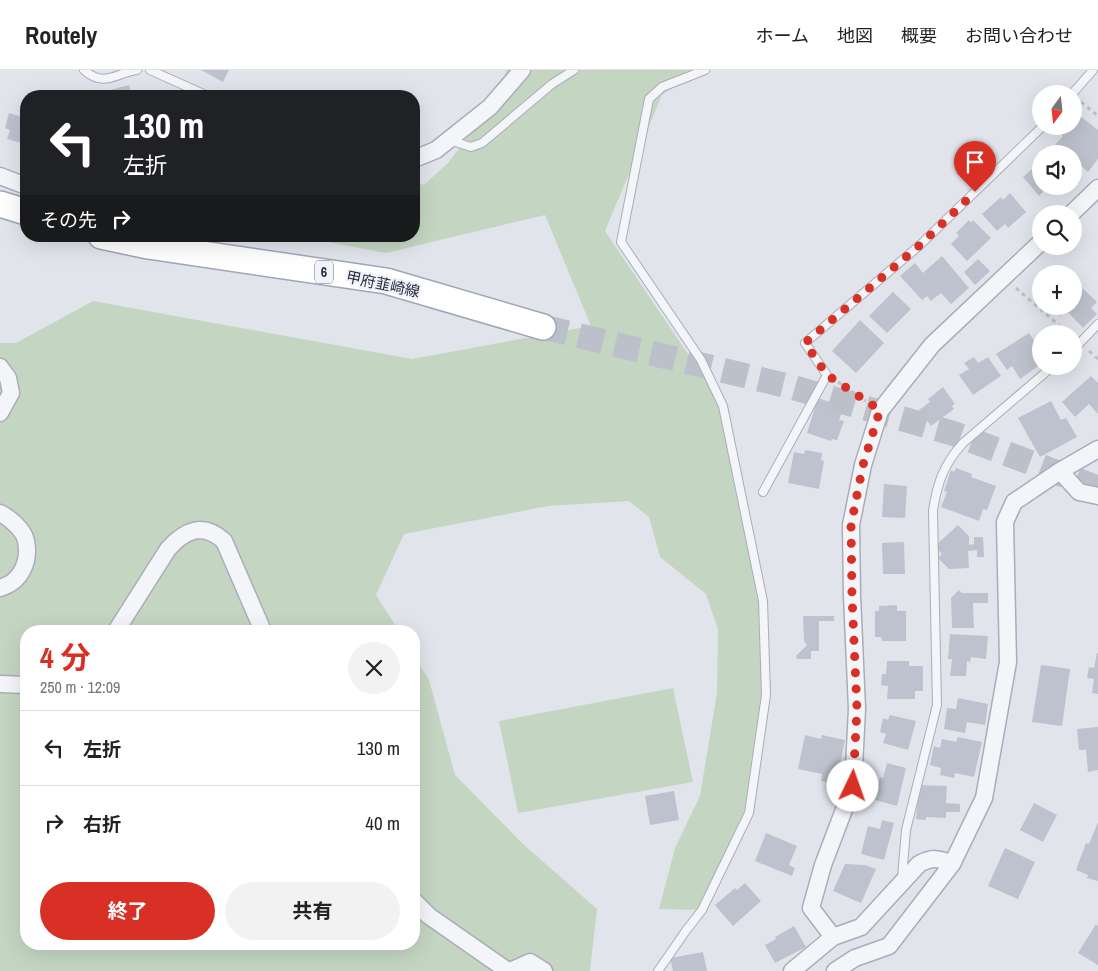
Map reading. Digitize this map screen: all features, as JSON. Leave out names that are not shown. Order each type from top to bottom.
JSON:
[{"type":"main road","points":[[0,204],[20,210]]},
{"type":"main road","name":"甲府韮崎線","points":[[129,242],[386,281],[543,327]]},
{"type":"street","points":[[420,156],[436,150],[490,107],[522,70]]},
{"type":"street","points":[[0,176],[20,184]]},
{"type":"street","points":[[1080,205],[1098,188]]},
{"type":"street","points":[[833,937],[811,908],[823,865],[853,786],[857,709],[851,525],[863,465],[880,410],[932,345],[1032,250]]},
{"type":"street","points":[[0,367],[8,378],[11,393],[0,413]]},
{"type":"street","points":[[835,971],[856,958],[889,946],[952,864],[984,798],[1008,662],[1005,522],[1014,502],[1060,471],[1098,449]]},
{"type":"street","points":[[1060,471],[1079,492],[1098,496]]},
{"type":"street","points":[[0,512],[18,527],[26,540],[25,561],[20,576],[8,586],[0,588]]},
{"type":"street","points":[[120,625],[168,549],[179,537],[192,532],[206,530],[224,541],[260,625]]},
{"type":"street","points":[[0,684],[20,685]]},
{"type":"street","points":[[792,971],[833,937],[861,927],[919,864],[930,858],[942,859],[952,864]]},
{"type":"street","points":[[420,907],[429,916],[509,971],[530,962],[544,971]]},
{"type":"lane","points":[[84,70],[93,76],[108,80],[138,70]]},
{"type":"lane","points":[[150,70],[195,90]]},
{"type":"lane","points":[[449,140],[471,147],[482,143],[552,84],[574,70]]},
{"type":"lane","points":[[658,971],[702,910],[749,813],[766,695],[764,601],[723,406],[701,360],[621,242],[649,99],[662,86],[705,70]]},
{"type":"lane","points":[[1080,85],[1093,70]]},
{"type":"lane","points":[[763,492],[827,375],[805,343],[920,245],[1034,135]]},
{"type":"lane","points":[[1082,341],[1098,324]]},
{"type":"lane","points":[[902,882],[906,830],[937,705],[933,511],[936,493],[942,472],[957,449],[1043,375]]},
{"type":"path","points":[[1082,103],[1098,116]]},
{"type":"path","points":[[1003,277],[1059,325]]},
{"type":"path","points":[[827,375],[880,410]]},
{"type":"green space","points":[[507,70],[699,70],[662,95],[605,231],[723,406],[763,601],[763,716],[749,813],[702,910],[659,909],[675,848],[700,796],[717,693],[718,629],[706,594],[660,557],[649,517],[629,501],[548,506],[404,534],[376,595],[395,625],[20,625],[20,950],[420,950],[420,666],[429,680],[455,775],[523,844],[597,909],[590,971],[0,971],[0,343],[16,343],[93,301],[412,359],[591,326],[545,215],[386,253],[328,242],[420,242],[420,184],[424,185],[448,163],[490,107]]},
{"type":"green space","points":[[673,688],[693,782],[518,813],[499,721]]},
{"type":"building","points":[[201,70],[229,70],[223,82]]},
{"type":"building","points":[[129,85],[130,90],[110,90]]},
{"type":"building","points":[[9,113],[20,116],[20,142],[7,139],[10,130],[5,128]]},
{"type":"building","points":[[1082,118],[1098,130],[1098,159],[1088,172],[1082,167],[1082,145],[1055,145],[1063,136],[1062,135],[1082,135]]},
{"type":"building","points":[[1032,169],[1032,188],[1023,177]]},
{"type":"building","points":[[1010,193],[1026,212],[1008,228],[1005,224],[997,231],[982,214],[1001,197],[1003,200]]},
{"type":"building","points":[[969,220],[971,223],[973,220],[991,238],[967,261],[951,244],[959,236],[956,233]]},
{"type":"building","points":[[942,256],[969,288],[951,304],[941,293],[931,301],[927,296],[922,300],[900,276],[915,263],[923,273]]},
{"type":"building","points":[[978,259],[990,271],[975,285],[964,272]]},
{"type":"building","points":[[1082,288],[1097,302],[1091,308],[1097,314],[1083,328],[1071,315],[1082,315]]},
{"type":"building","points":[[893,292],[911,309],[887,333],[869,316]]},
{"type":"building","points":[[860,320],[884,343],[856,373],[832,351]]},
{"type":"building","points":[[1029,333],[1032,338],[1032,370],[1020,379],[1012,366],[1007,370],[996,354]]},
{"type":"building","points":[[974,357],[978,363],[988,357],[1001,376],[973,395],[959,375],[969,369],[964,363]]},
{"type":"building","points":[[1091,376],[1098,383],[1098,414],[1089,404],[1075,417],[1062,402]]},
{"type":"building","points":[[943,387],[955,404],[952,406],[954,409],[931,426],[919,410],[930,402],[928,399]]},
{"type":"building","points":[[818,398],[844,407],[839,420],[844,421],[837,440],[832,439],[831,441],[807,433]]},
{"type":"building","points":[[1051,401],[1061,420],[1066,418],[1077,437],[1040,457],[1018,418]]},
{"type":"building","points":[[805,450],[822,453],[821,460],[824,461],[819,489],[788,483],[794,452],[804,454]]},
{"type":"building","points":[[956,468],[972,474],[971,477],[996,486],[987,510],[983,509],[979,521],[941,507],[947,492],[944,491],[951,470],[954,472]]},
{"type":"building","points":[[884,484],[907,486],[905,518],[882,517]]},
{"type":"building","points":[[958,525],[969,536],[969,545],[974,544],[974,537],[983,537],[984,557],[977,557],[977,550],[968,551],[969,568],[949,569],[938,558],[942,554],[935,546]]},
{"type":"building","points":[[904,542],[905,574],[883,574],[882,543]]},
{"type":"building","points":[[959,590],[962,593],[988,593],[988,603],[973,603],[974,628],[952,628],[951,598]]},
{"type":"building","points":[[897,605],[897,611],[906,611],[906,641],[882,641],[881,637],[875,637],[875,611],[879,611],[879,606]]},
{"type":"building","points":[[803,616],[834,616],[834,621],[819,621],[819,651],[811,651],[811,659],[797,659],[796,656],[807,645],[804,641]]},
{"type":"building","points":[[950,634],[988,636],[986,659],[971,657],[970,662],[967,661],[966,676],[950,676],[952,659],[948,659]]},
{"type":"building","points":[[1097,653],[1098,694],[1092,693],[1094,679],[1087,678],[1089,667],[1094,668]]},
{"type":"building","points":[[887,661],[909,661],[909,666],[923,666],[923,691],[915,691],[915,699],[887,699],[888,686],[881,685],[882,674],[886,674]]},
{"type":"building","points":[[1041,665],[1070,669],[1062,726],[1032,722]]},
{"type":"building","points":[[958,698],[988,704],[985,725],[967,722],[965,733],[944,729],[947,708],[956,709]]},
{"type":"building","points":[[890,715],[916,721],[908,750],[883,743],[886,734],[880,732],[883,718],[888,720]]},
{"type":"building","points":[[1098,727],[1098,770],[1088,772],[1086,750],[1079,750],[1077,729]]},
{"type":"building","points":[[805,735],[821,739],[822,735],[845,740],[836,784],[821,781],[822,774],[798,769]]},
{"type":"building","points":[[958,737],[982,742],[974,777],[955,773],[954,778],[940,775],[941,768],[930,765],[934,746],[940,748],[942,739],[956,742]]},
{"type":"building","points":[[887,763],[906,768],[897,806],[875,800],[880,777],[883,778]]},
{"type":"building","points":[[919,785],[947,786],[946,803],[960,804],[960,812],[946,812],[946,818],[926,817],[926,820],[916,819]]},
{"type":"building","points":[[674,791],[679,820],[650,825],[645,796]]},
{"type":"building","points":[[1034,803],[1057,815],[1043,842],[1020,830]]},
{"type":"building","points":[[882,820],[894,823],[884,860],[861,854],[868,826],[880,829]]},
{"type":"building","points":[[1098,822],[1098,881],[1087,878],[1088,875],[1076,870],[1086,843],[1089,844]]},
{"type":"building","points":[[766,833],[797,846],[789,865],[795,868],[792,876],[755,861]]},
{"type":"building","points":[[1005,848],[1035,862],[1018,899],[988,886]]},
{"type":"building","points":[[845,864],[865,865],[876,869],[861,903],[833,891]]},
{"type":"building","points":[[745,883],[761,901],[733,926],[715,905],[735,888],[737,890]]},
{"type":"building","points":[[1096,924],[1098,926],[1098,965],[1078,953]]},
{"type":"building","points":[[794,926],[806,947],[775,963],[765,945]]},
{"type":"building","points":[[703,952],[707,971],[673,971],[670,958]]},
{"type":"tunnel","points":[[543,327],[788,386],[952,433],[1098,488]]},
{"type":"route","points":[[853,786],[857,709],[851,525],[863,465],[880,410],[827,375],[805,343],[920,245],[975,192]]}]
